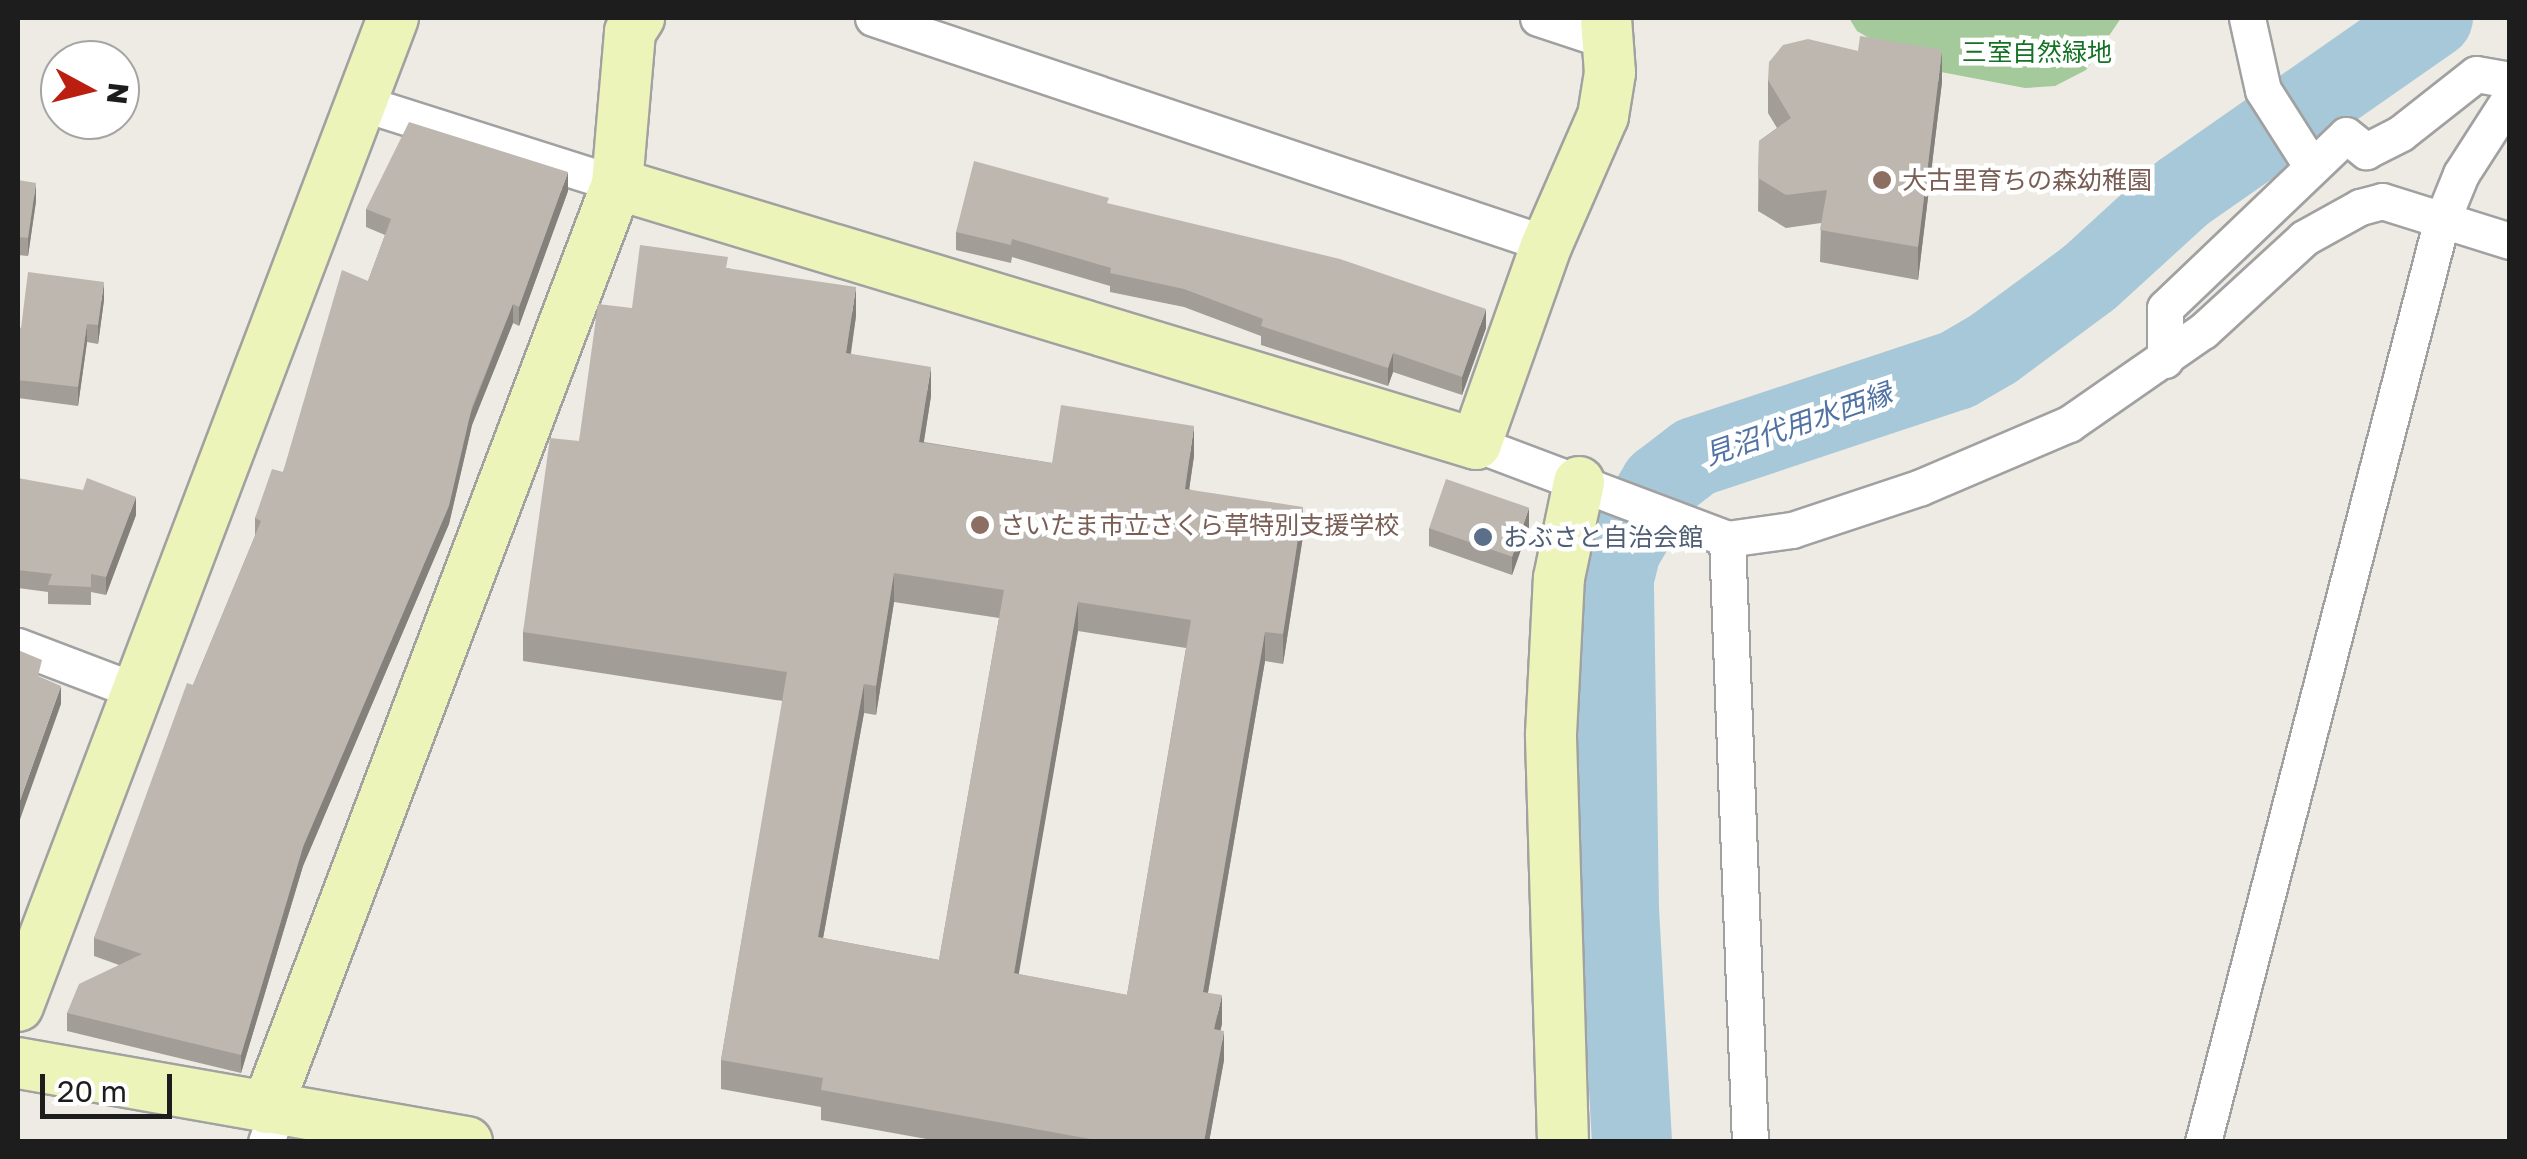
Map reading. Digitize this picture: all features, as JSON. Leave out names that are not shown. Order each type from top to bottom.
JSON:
[{"type":"street","points":[[18,1006],[393,18]]},
{"type":"street","points":[[270,1120],[617,184],[630,32],[639,18]]},
{"type":"street","points":[[874,18],[1547,244]]},
{"type":"street","points":[[1476,444],[1547,244],[1604,116],[1607,29],[1538,18]]},
{"type":"street","points":[[2247,18],[2263,90],[2312,167]]},
{"type":"street","points":[[2165,360],[2165,308],[2346,135],[2366,151],[2401,134],[2476,74],[2510,80]]},
{"type":"street","points":[[2203,1142],[2442,223],[2461,174],[2510,98]]},
{"type":"street","points":[[362,103],[1476,444],[1727,539],[1792,530],[1920,488],[2070,424],[2165,360],[2336,218],[2382,201],[2442,223],[2510,241]]},
{"type":"street","points":[[1563,1142],[1551,734],[1559,578],[1591,487]]},
{"type":"street","points":[[1727,539],[1750,1142]]},
{"type":"street","points":[[18,646],[136,691]]},
{"type":"street","points":[[18,1063],[270,1120],[441,1139]]},
{"type":"green space","name":"三室自然緑地","points":[[1849,18],[2121,18],[2086,70],[2055,86],[2025,88],[1920,68],[1857,31]]},
{"type":"building","name":"大古里育ちの森幼稚園","points":[[1860,36],[1942,50],[1918,247],[1820,230],[1827,190],[1786,195],[1758,178],[1759,141],[1791,118],[1768,80],[1769,62],[1783,45],[1808,39],[1858,51]]},
{"type":"building","points":[[409,122],[568,172],[519,307],[513,304],[472,407],[449,506],[303,847],[241,1055],[67,1013],[79,984],[142,954],[94,938],[187,683],[193,685],[261,521],[255,518],[272,469],[283,472],[342,270],[368,281],[391,219],[366,209]]},
{"type":"building","points":[[974,161],[1109,198],[1107,203],[1340,259],[1486,309],[1462,377],[1393,353],[1388,368],[1261,326],[1263,319],[1184,289],[1110,273],[1111,268],[1012,239],[1011,245],[956,232]]},
{"type":"building","points":[[18,180],[36,183],[28,238],[18,237]]},
{"type":"building","points":[[640,245],[728,257],[726,268],[856,287],[846,353],[931,367],[919,442],[1052,463],[1061,405],[1194,426],[1185,489],[1303,507],[1283,634],[1265,632],[1203,992],[1222,995],[1214,1029],[1224,1031],[1204,1142],[1107,1142],[821,1090],[823,1078],[721,1060],[787,672],[523,632],[550,438],[579,441],[598,304],[632,308]],"holes":[[[894,573],[1004,590],[939,960],[818,937],[864,684],[876,686]],[[1078,602],[1191,620],[1127,995],[1014,973]]]},
{"type":"building","points":[[28,272],[104,282],[98,325],[87,324],[78,387],[18,380],[18,327],[21,328]]},
{"type":"building","points":[[18,478],[83,490],[87,478],[136,497],[106,577],[91,574],[91,587],[48,585],[52,574],[18,570]]},
{"type":"building","points":[[1446,479],[1529,508],[1512,557],[1429,528]]},
{"type":"building","points":[[18,650],[42,660],[38,676],[61,686],[18,806]]},
{"type":"waterway","name":"見沼代用水西縁","points":[[1632,1142],[1619,908],[1614,578],[1621,550],[1660,484],[1695,457],[1957,370],[1993,349],[2089,278],[2182,193],[2433,18]]},
{"type":"place","name":"大古里育ちの森幼稚園","points":[[1882,180]]},
{"type":"place","name":"さいたま市立さくら草特別支援学校","points":[[980,525]]},
{"type":"place","name":"おぶさと自治会館","points":[[1483,537]]}]
